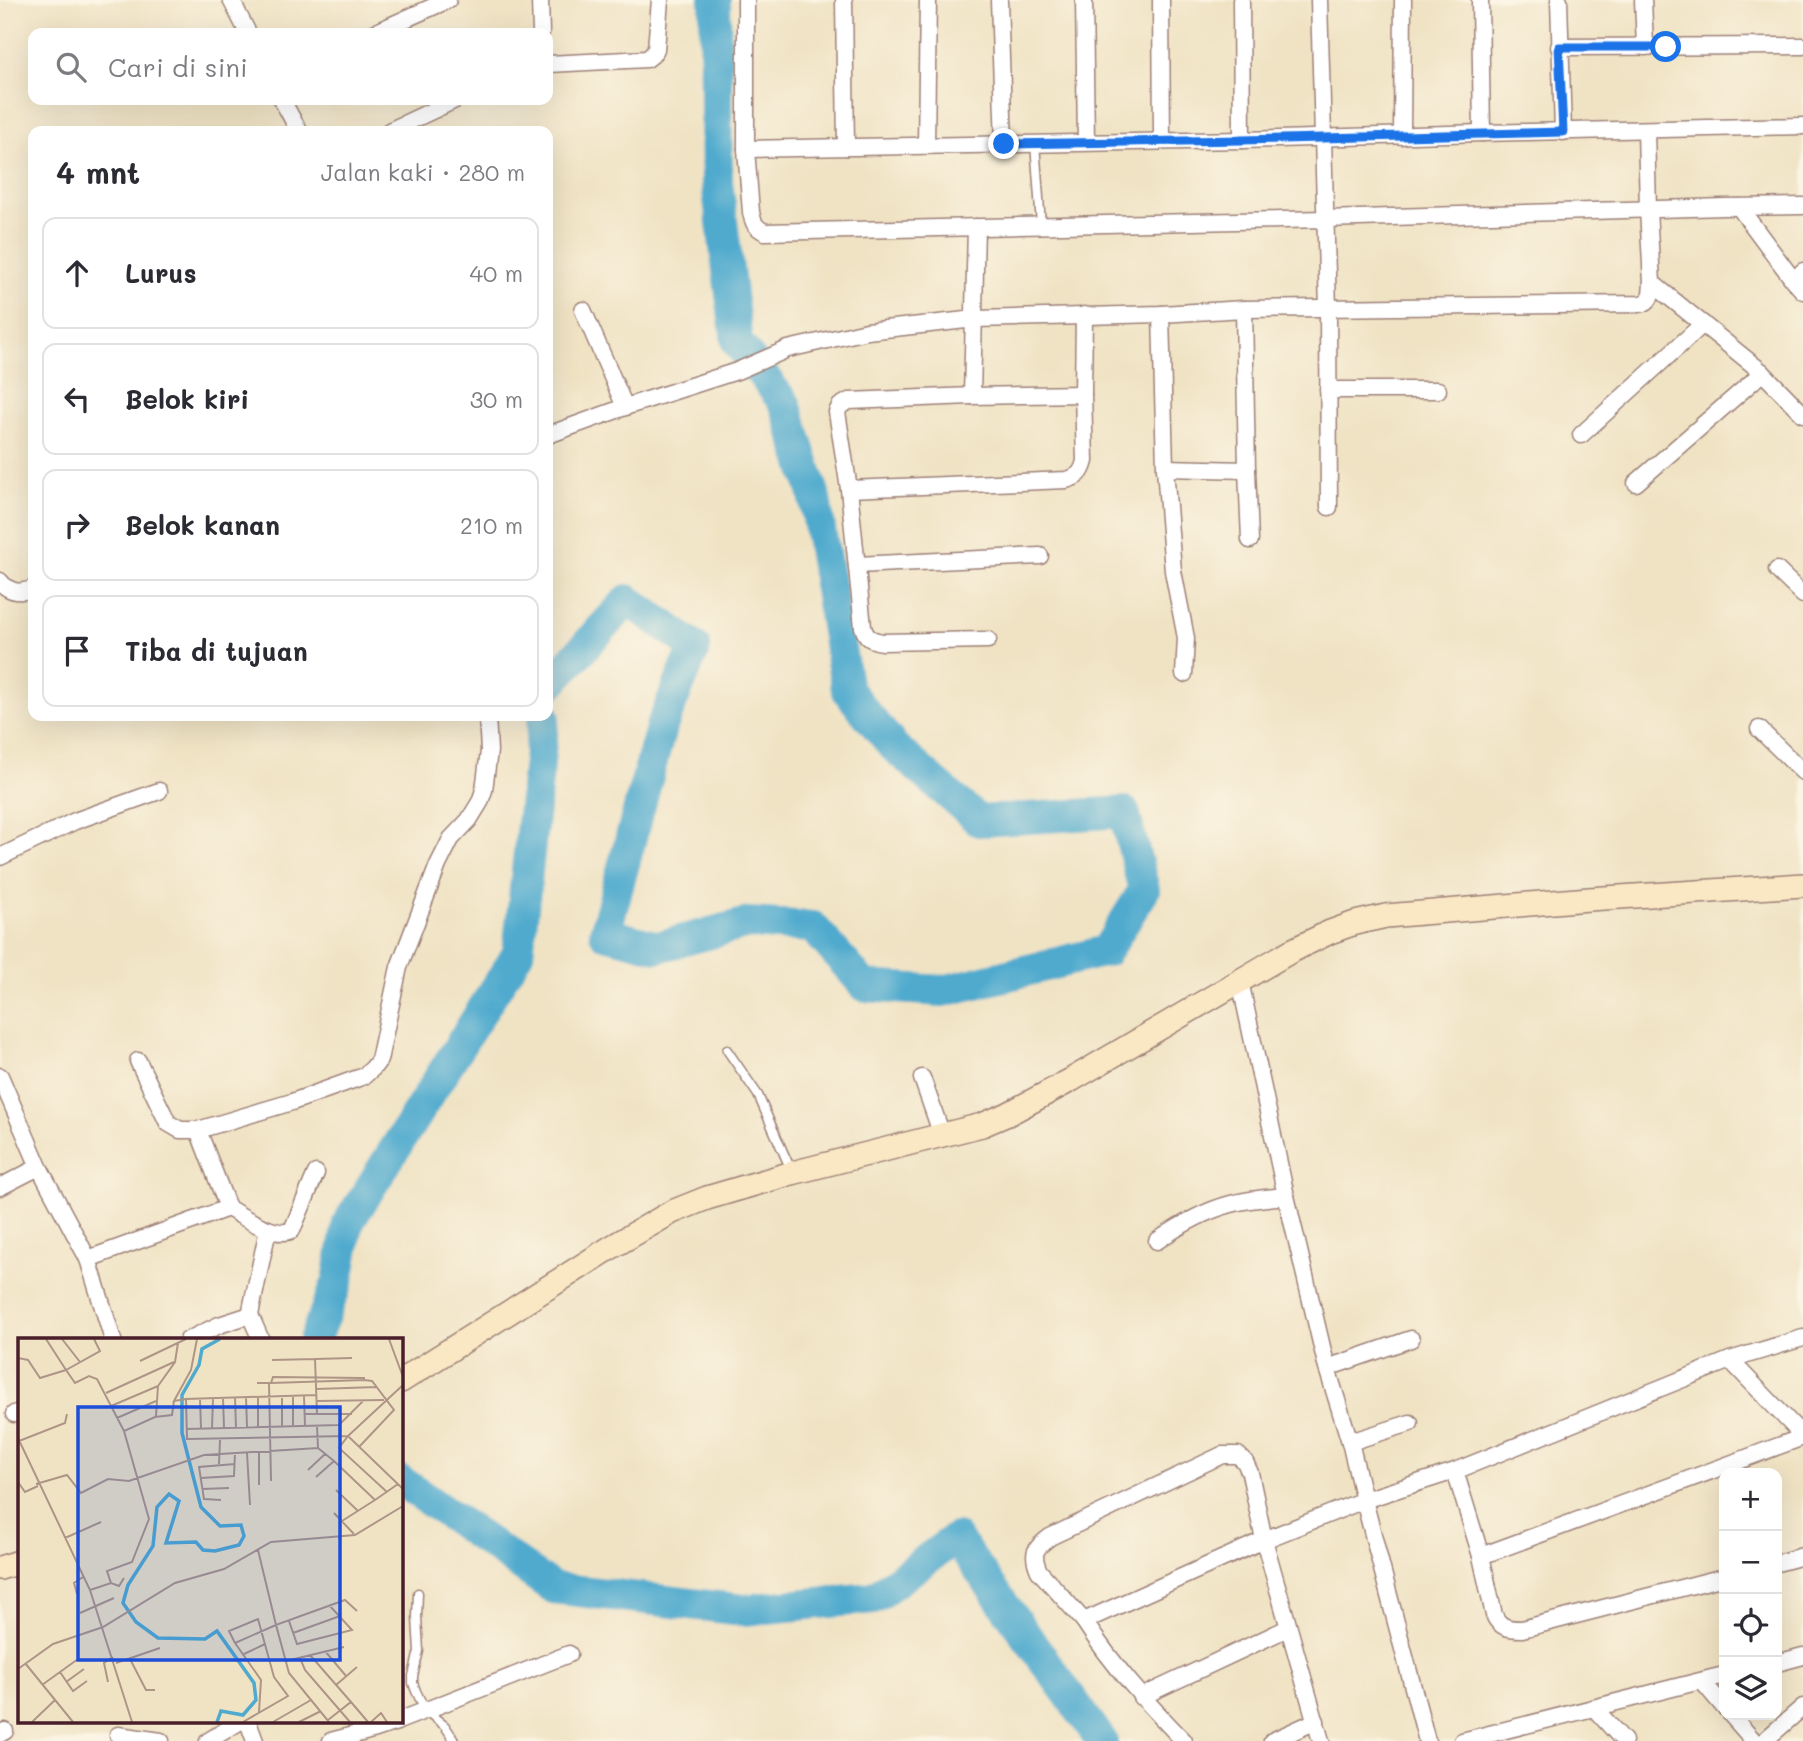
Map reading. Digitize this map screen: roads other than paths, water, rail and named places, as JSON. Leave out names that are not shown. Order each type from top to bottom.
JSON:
[{"type":"street","points":[[231,0],[245,28]]},
{"type":"street","points":[[385,28],[448,0]]},
{"type":"street","points":[[540,0],[541,28]]},
{"type":"street","points":[[553,64],[647,58],[656,49],[660,0]]},
{"type":"street","points":[[746,0],[746,149],[752,221],[757,228],[765,232],[1803,206]]},
{"type":"street","points":[[844,0],[846,147]]},
{"type":"street","points":[[926,145],[928,0]]},
{"type":"street","points":[[999,0],[1004,144]]},
{"type":"street","points":[[1084,0],[1086,142]]},
{"type":"street","points":[[1161,0],[1162,141]]},
{"type":"street","points":[[1241,0],[1242,140]]},
{"type":"street","points":[[1319,0],[1328,309],[1329,507]]},
{"type":"street","points":[[1402,136],[1403,0]]},
{"type":"street","points":[[1480,0],[1482,133]]},
{"type":"street","points":[[1559,0],[1563,132]]},
{"type":"street","points":[[1643,0],[1645,47]]},
{"type":"street","points":[[1559,47],[1803,46]]},
{"type":"street","points":[[285,105],[296,126]]},
{"type":"street","points":[[400,126],[444,105]]},
{"type":"street","points":[[746,149],[1803,126]]},
{"type":"street","points":[[553,433],[737,371],[788,349],[867,331],[975,319],[1244,309],[1647,303],[1651,298],[1652,283],[1646,130]]},
{"type":"street","points":[[1740,206],[1800,281]]},
{"type":"street","points":[[972,396],[976,227]]},
{"type":"street","points":[[1652,283],[1762,372],[1803,414]]},
{"type":"street","points":[[1244,309],[1250,540]]},
{"type":"street","points":[[583,310],[625,407]]},
{"type":"street","points":[[1161,314],[1165,468],[1173,571],[1186,638],[1184,674]]},
{"type":"street","points":[[849,489],[1066,480],[1076,477],[1083,471],[1085,461],[1084,315]]},
{"type":"street","points":[[1581,435],[1703,324]]},
{"type":"street","points":[[1636,483],[1762,372]]},
{"type":"street","points":[[1328,390],[1438,390]]},
{"type":"street","points":[[988,640],[882,642],[865,635],[849,489],[837,412],[840,406],[849,401],[1083,394]]},
{"type":"street","points":[[1165,468],[1247,470]]},
{"type":"street","points":[[857,565],[1040,556]]},
{"type":"street","points":[[1777,570],[1803,595]]},
{"type":"street","points":[[0,581],[8,590],[28,590]]},
{"type":"street","points":[[138,1061],[168,1123],[180,1130],[198,1130],[292,1102],[364,1076],[373,1068],[379,1060],[399,967],[439,865],[451,839],[469,820],[484,790],[489,751],[487,721]]},
{"type":"street","points":[[1759,729],[1803,772]]},
{"type":"street","points":[[0,857],[75,821],[159,791]]},
{"type":"street","points":[[402,1380],[649,1224],[707,1198],[792,1173],[982,1125],[1008,1114],[1292,951],[1355,923],[1386,916],[1803,885]]},
{"type":"street","points":[[1240,981],[1286,1196],[1327,1368],[1350,1442],[1427,1741]]},
{"type":"street","points":[[0,1076],[39,1167],[88,1259],[112,1338]]},
{"type":"street","points":[[922,1079],[942,1135]]},
{"type":"street","points":[[198,1130],[228,1208],[268,1230],[280,1233],[292,1230],[316,1173]]},
{"type":"street","points":[[0,1187],[39,1167]]},
{"type":"street","points":[[1157,1241],[1218,1208],[1245,1201],[1286,1196]]},
{"type":"street","points":[[88,1259],[228,1208]]},
{"type":"street","points":[[260,1338],[250,1315],[268,1230]]},
{"type":"street","points":[[192,1338],[219,1325],[250,1315]]},
{"type":"street","points":[[1083,1621],[1264,1540],[1364,1500],[1455,1471],[1730,1360],[1803,1338]]},
{"type":"street","points":[[1327,1368],[1411,1339]]},
{"type":"street","points":[[1481,1556],[1803,1437],[1730,1360]]},
{"type":"street","points":[[1350,1442],[1410,1423]]},
{"type":"street","points":[[1184,1741],[1141,1697],[1083,1621],[1039,1571],[1034,1561],[1034,1553],[1050,1537],[1222,1455],[1238,1455],[1250,1473],[1264,1540],[1321,1741]]},
{"type":"street","points":[[1455,1471],[1481,1556],[1494,1615],[1498,1623],[1508,1629],[1522,1629],[1719,1578]]},
{"type":"street","points":[[1782,1562],[1803,1556]]},
{"type":"street","points":[[0,1568],[18,1562]]},
{"type":"street","points":[[1141,1697],[1288,1628]]},
{"type":"street","points":[[402,1720],[569,1654]]},
{"type":"street","points":[[1782,1662],[1803,1656]]},
{"type":"street","points":[[1462,1741],[1719,1676]]},
{"type":"street","points":[[1702,1681],[1719,1701]]},
{"type":"street","points":[[1764,1741],[1803,1706]]},
{"type":"street","points":[[1594,1708],[1624,1741]]},
{"type":"street","points":[[1735,1720],[1754,1741]]},
{"type":"street","points":[[1272,1741],[1316,1721]]},
{"type":"street","points":[[208,1741],[236,1724]]},
{"type":"street","points":[[248,1724],[255,1741]]},
{"type":"street","points":[[331,1741],[362,1737],[392,1724]]},
{"type":"street","points":[[1530,1724],[1532,1741]]},
{"type":"street","points":[[118,1735],[161,1741]]},
{"type":"lane","points":[[1035,143],[1041,225]]},
{"type":"lane","points":[[727,1050],[758,1096],[792,1173]]},
{"type":"lane","points":[[418,1593],[419,1658],[413,1676],[415,1692],[425,1710],[445,1726],[455,1741]]},
{"type":"waterway","points":[[553,681],[628,600],[695,647],[661,728],[605,933],[658,947],[748,923],[813,927],[865,986],[943,991],[1106,951],[1144,890],[1124,812],[979,821],[894,747],[847,690],[814,494],[785,404],[737,342],[717,182],[715,0]]},
{"type":"waterway","points":[[315,1338],[338,1281],[348,1223],[518,953],[543,721]]},
{"type":"waterway","points":[[402,1482],[553,1588],[743,1610],[873,1598],[956,1538],[1102,1741]]}]
